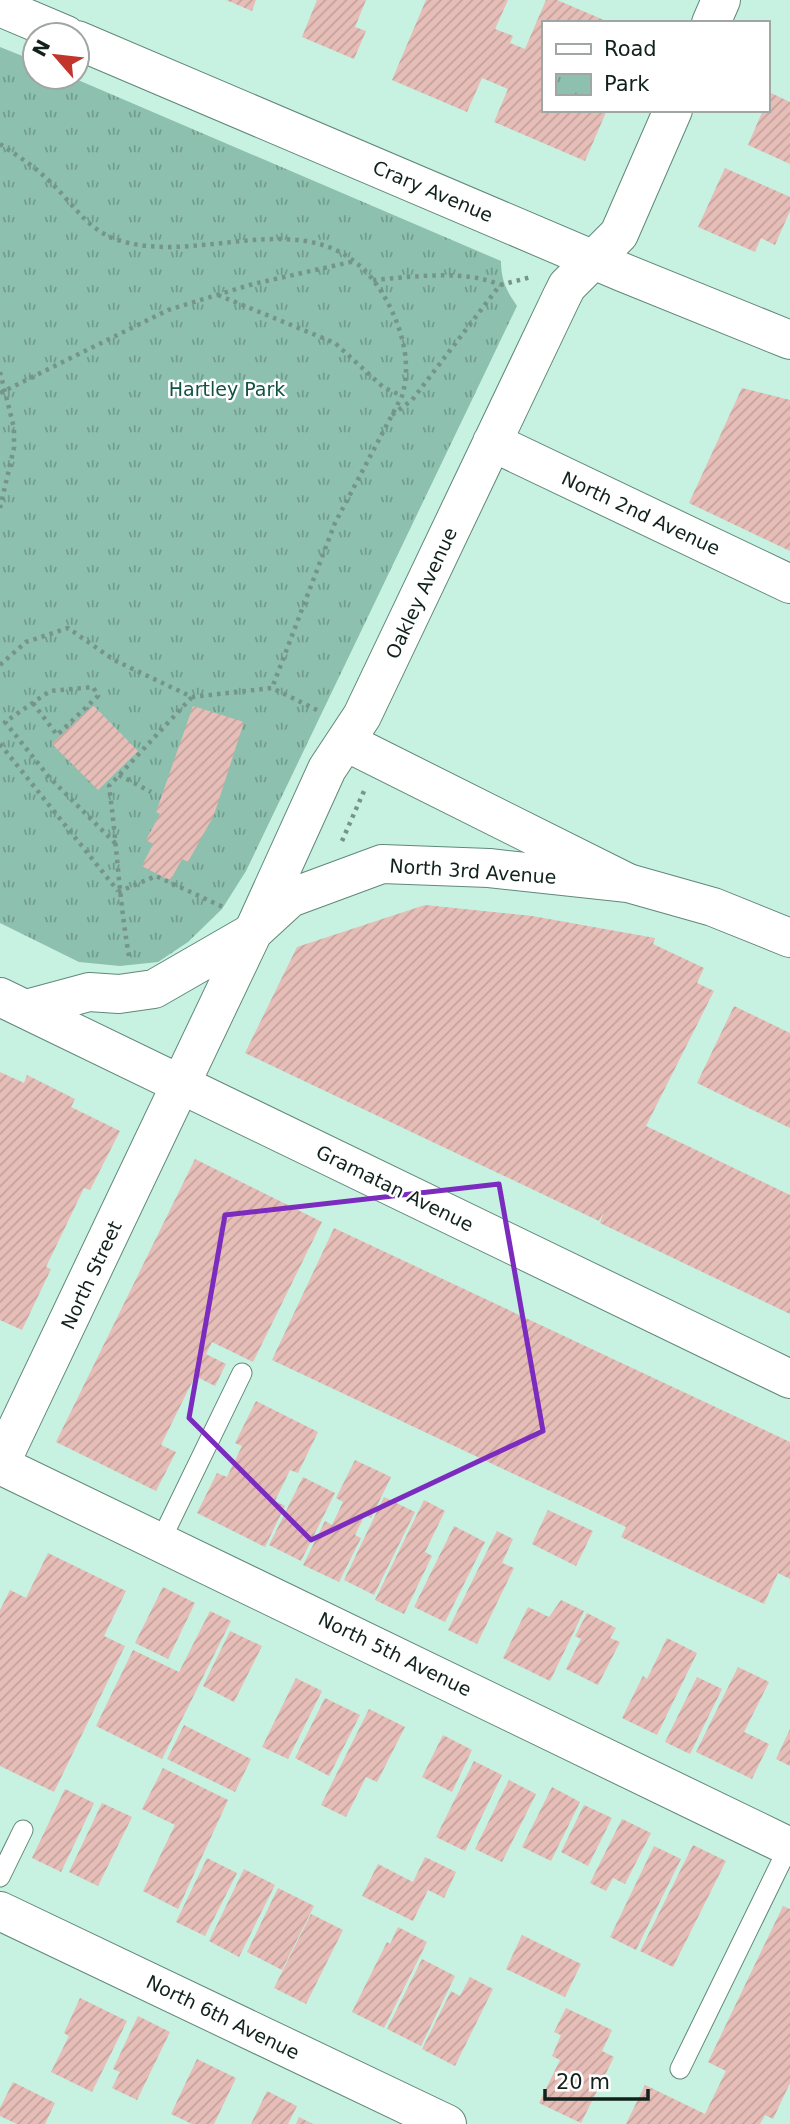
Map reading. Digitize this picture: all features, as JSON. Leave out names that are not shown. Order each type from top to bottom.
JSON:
[{"type":"street","points":[[712,21],[721,0]]},
{"type":"street","points":[[0,7],[33,21]]},
{"type":"street","name":"Crary Avenue","points":[[91,46],[593,260],[790,340]]},
{"type":"street","name":"Oakley Avenue","points":[[182,1086],[242,921],[327,769],[336,728],[362,716],[567,286],[619,234],[672,112]]},
{"type":"street","name":"North 2nd Avenue","points":[[492,442],[790,584]]},
{"type":"street","name":"North 3rd Avenue","points":[[336,728],[628,883]]},
{"type":"street","name":"North 3rd Avenue","points":[[242,921],[290,898],[383,864],[489,868],[628,883],[713,907],[790,939]]},
{"type":"street","points":[[13,1003],[89,992],[119,993],[153,989],[242,921]]},
{"type":"street","name":"Gramatan Avenue","points":[[13,1003],[790,1379]]},
{"type":"street","name":"North Street","points":[[0,1464],[182,1086]]},
{"type":"street","name":"North 5th Avenue","points":[[0,1464],[790,1846]]},
{"type":"street","name":"North 6th Avenue","points":[[0,1911],[447,2124]]},
{"type":"lane","points":[[161,1540],[242,1373]]},
{"type":"lane","points":[[0,1877],[23,1830]]},
{"type":"lane","points":[[680,2069],[790,1846]]},
{"type":"path","points":[[0,144],[48,179],[86,222],[114,239],[141,247],[267,237],[317,244],[356,261],[373,280],[398,324],[404,345],[407,378],[401,396],[335,523],[272,688]]},
{"type":"path","points":[[2,392],[168,310],[217,294],[356,261]]},
{"type":"path","points":[[391,415],[412,400],[500,285],[539,274]]},
{"type":"path","points":[[373,280],[428,276],[488,280],[500,285]]},
{"type":"path","points":[[217,294],[335,343],[383,387],[401,396]]},
{"type":"path","points":[[0,372],[2,392],[14,428],[15,448],[0,508]]},
{"type":"path","points":[[0,665],[26,642],[68,628],[114,660],[192,697],[272,688],[336,728]]},
{"type":"path","points":[[33,703],[57,734],[97,696],[93,687],[50,691],[5,722],[49,777],[117,845]]},
{"type":"path","points":[[129,960],[118,892],[120,871],[109,786],[192,697]]},
{"type":"path","points":[[0,744],[118,892]]},
{"type":"path","points":[[119,775],[152,792]]},
{"type":"path","points":[[336,853],[367,785]]},
{"type":"path","points":[[118,892],[156,876],[242,921]]},
{"type":"highlighted area","points":[[499,1184],[543,1431],[311,1540],[189,1418],[225,1215]]},
{"type":"green space","name":"Hartley Park","points":[[0,47],[21,55],[21,91],[91,91],[91,86],[501,261],[505,285],[517,306],[246,871],[222,909],[188,942],[158,962],[120,966],[79,962],[0,923]]},
{"type":"building","points":[[226,0],[256,0],[252,11]]},
{"type":"building","points":[[317,0],[366,0],[355,27],[366,31],[354,59],[302,37]]},
{"type":"building","points":[[426,0],[508,0],[495,29],[513,36],[510,43],[525,49],[546,0],[557,0],[606,21],[542,21],[542,112],[606,112],[585,161],[494,122],[508,89],[482,78],[467,112],[392,80]]},
{"type":"building","points":[[771,93],[790,102],[790,164],[748,145],[762,112],[769,112]]},
{"type":"building","points":[[725,168],[790,197],[790,211],[775,245],[761,238],[755,252],[698,227]]},
{"type":"building","points":[[742,388],[790,400],[790,551],[689,503]]},
{"type":"building","points":[[93,705],[138,751],[98,790],[52,744]]},
{"type":"building","points":[[193,706],[244,722],[214,815],[188,862],[182,859],[170,881],[142,866],[153,844],[146,840],[160,814],[156,812]]},
{"type":"building","points":[[425,905],[532,916],[655,938],[653,944],[704,968],[697,983],[714,991],[646,1126],[790,1195],[790,1314],[600,1223],[604,1211],[599,1221],[245,1053],[297,947]]},
{"type":"building","points":[[734,1006],[790,1033],[790,1128],[697,1083]]},
{"type":"building","points":[[0,1072],[24,1083],[27,1075],[75,1099],[71,1107],[120,1131],[90,1190],[84,1188],[46,1267],[51,1269],[22,1330],[0,1320]]},
{"type":"building","points":[[195,1159],[322,1222],[253,1362],[212,1342],[206,1354],[226,1364],[215,1386],[195,1376],[161,1445],[176,1452],[156,1491],[56,1442]]},
{"type":"building","points":[[334,1228],[790,1442],[790,1579],[778,1573],[764,1604],[621,1537],[626,1527],[272,1360]]},
{"type":"building","points":[[256,1401],[318,1432],[298,1473],[290,1470],[275,1501],[285,1506],[265,1547],[197,1513],[217,1473],[227,1477],[242,1446],[235,1443]]},
{"type":"building","points":[[355,1460],[391,1477],[371,1518],[365,1515],[355,1535],[361,1538],[339,1582],[303,1565],[325,1521],[332,1525],[343,1502],[336,1498]]},
{"type":"building","points":[[303,1477],[335,1493],[301,1561],[269,1545]]},
{"type":"building","points":[[384,1497],[415,1512],[374,1595],[344,1580]]},
{"type":"building","points":[[424,1500],[445,1511],[425,1552],[432,1556],[404,1614],[375,1600]]},
{"type":"building","points":[[548,1510],[593,1531],[576,1566],[532,1544]]},
{"type":"building","points":[[454,1526],[485,1542],[445,1622],[414,1607]]},
{"type":"building","points":[[497,1531],[513,1539],[502,1563],[514,1568],[477,1644],[448,1630]]},
{"type":"building","points":[[48,1553],[126,1591],[104,1636],[125,1646],[54,1792],[0,1766],[0,1610],[10,1590],[26,1598]]},
{"type":"building","points":[[163,1587],[195,1603],[168,1659],[135,1643]]},
{"type":"building","points":[[561,1600],[584,1611],[550,1681],[503,1658],[528,1607],[549,1617]]},
{"type":"building","points":[[210,1611],[231,1621],[162,1759],[96,1726],[133,1650],[179,1672]]},
{"type":"building","points":[[587,1613],[616,1628],[610,1638],[620,1642],[598,1685],[566,1669],[581,1639],[575,1636]]},
{"type":"building","points":[[230,1631],[262,1646],[234,1702],[203,1686]]},
{"type":"building","points":[[667,1638],[697,1653],[657,1735],[622,1718],[643,1676],[647,1679]]},
{"type":"building","points":[[738,1667],[769,1682],[744,1732],[769,1744],[752,1779],[696,1752]]},
{"type":"building","points":[[697,1677],[722,1689],[690,1754],[665,1742]]},
{"type":"building","points":[[296,1678],[322,1691],[288,1759],[262,1747]]},
{"type":"building","points":[[325,1698],[360,1715],[329,1776],[295,1758]]},
{"type":"building","points":[[369,1709],[405,1727],[377,1782],[366,1777],[346,1817],[321,1805]]},
{"type":"building","points":[[184,1725],[251,1759],[235,1792],[167,1759]]},
{"type":"building","points":[[790,1729],[790,1766],[776,1759]]},
{"type":"building","points":[[443,1735],[472,1750],[452,1792],[422,1777]]},
{"type":"building","points":[[474,1761],[502,1775],[465,1851],[436,1837]]},
{"type":"building","points":[[163,1768],[228,1800],[178,1909],[143,1891],[175,1825],[142,1809]]},
{"type":"building","points":[[509,1780],[536,1794],[502,1862],[475,1849]]},
{"type":"building","points":[[552,1787],[580,1802],[551,1861],[522,1847]]},
{"type":"building","points":[[65,1789],[94,1803],[61,1872],[32,1858]]},
{"type":"building","points":[[102,1803],[132,1817],[98,1886],[69,1872]]},
{"type":"building","points":[[584,1805],[612,1818],[588,1866],[561,1852]]},
{"type":"building","points":[[622,1819],[651,1833],[625,1884],[613,1878],[606,1891],[590,1883]]},
{"type":"building","points":[[693,1845],[726,1861],[673,1967],[640,1951]]},
{"type":"building","points":[[654,1846],[681,1859],[636,1950],[610,1937]]},
{"type":"building","points":[[425,1857],[456,1872],[444,1898],[428,1890],[413,1921],[362,1896],[378,1864],[413,1882]]},
{"type":"building","points":[[207,1858],[237,1873],[205,1936],[176,1922]]},
{"type":"building","points":[[244,1869],[275,1885],[239,1957],[209,1941]]},
{"type":"building","points":[[278,1888],[314,1906],[282,1970],[247,1952]]},
{"type":"building","points":[[783,1906],[790,1909],[790,2083],[773,2119],[765,2115],[760,2124],[626,2124],[645,2085],[705,2114],[726,2071],[708,2062]]},
{"type":"building","points":[[311,1914],[343,1930],[306,2004],[274,1988]]},
{"type":"building","points":[[398,1927],[427,1942],[384,2028],[352,2012],[387,1942],[390,1944]]},
{"type":"building","points":[[522,1935],[581,1964],[565,1997],[506,1969]]},
{"type":"building","points":[[422,1959],[455,1976],[421,2046],[387,2029]]},
{"type":"building","points":[[470,1977],[493,1989],[455,2066],[422,2049],[451,1991],[460,1996]]},
{"type":"building","points":[[80,1998],[127,2021],[92,2092],[51,2072],[69,2036],[64,2033]]},
{"type":"building","points":[[566,2008],[612,2030],[602,2051],[614,2057],[581,2123],[539,2103],[560,2060],[552,2056],[561,2035],[554,2032]]},
{"type":"building","points":[[138,2016],[170,2032],[137,2100],[112,2088],[120,2072],[113,2069]]},
{"type":"building","points":[[197,2059],[236,2078],[214,2124],[192,2124],[171,2114]]},
{"type":"building","points":[[13,2082],[55,2103],[45,2124],[17,2124],[0,2116],[0,2108]]},
{"type":"building","points":[[267,2091],[297,2106],[288,2124],[251,2124]]},
{"type":"building","points":[[299,2117],[313,2124],[296,2124]]}]
